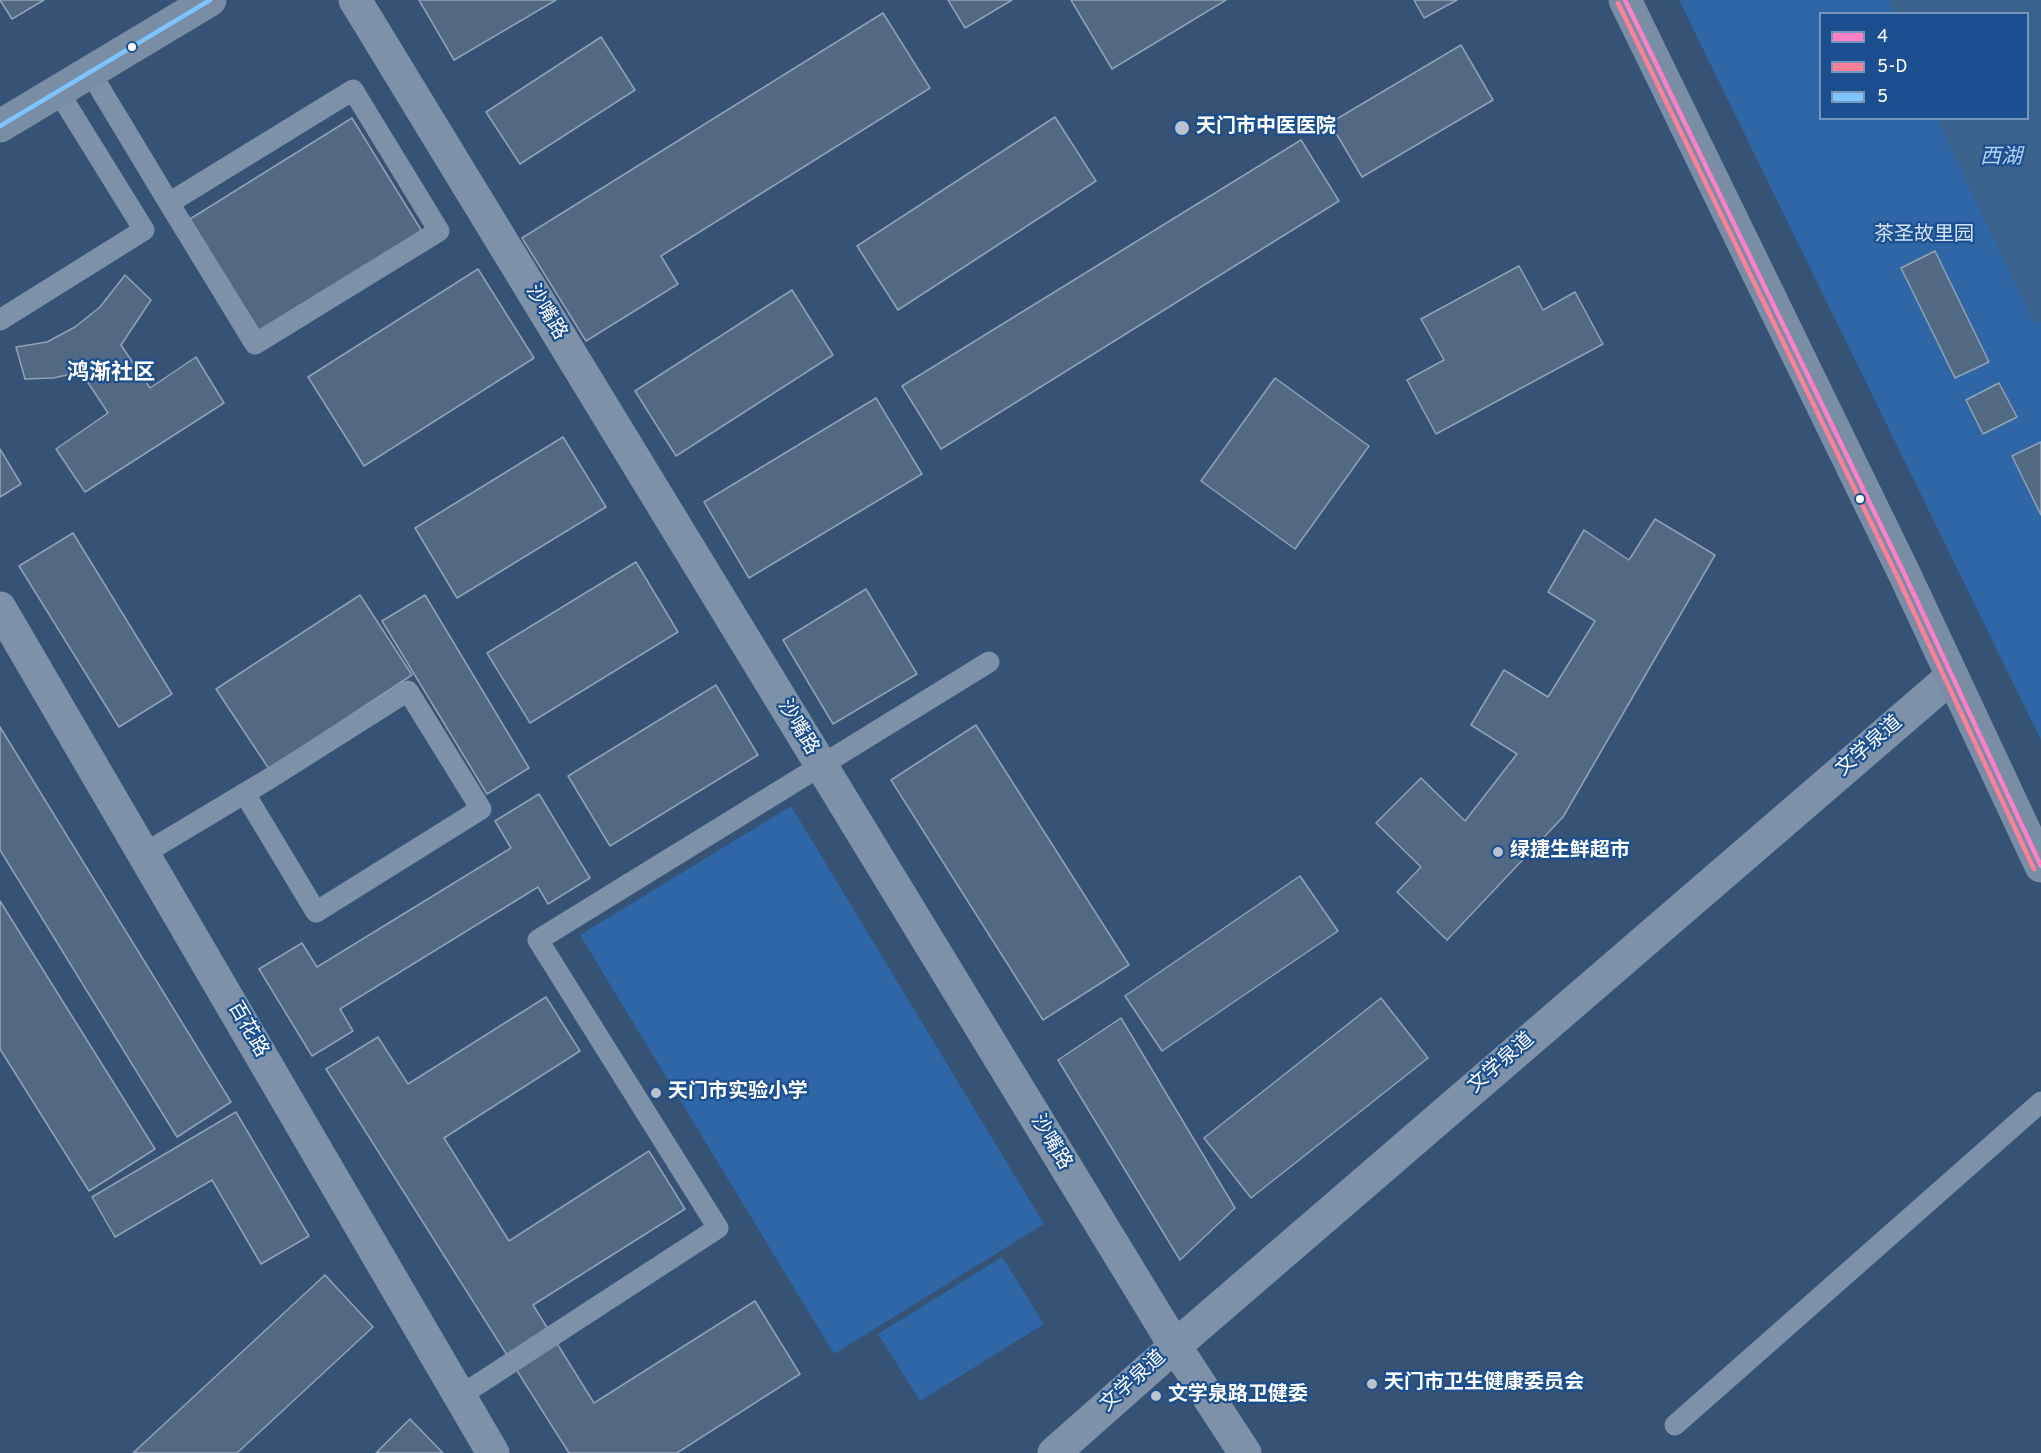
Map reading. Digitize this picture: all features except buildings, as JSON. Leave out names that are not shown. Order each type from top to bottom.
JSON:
[{"type":"street","points":[[0,126],[210,0]]},
{"type":"street","name":"沙嘴路","points":[[355,0],[1175,1346],[1245,1453]]},
{"type":"street","points":[[1625,0],[1904,573],[2041,866]]},
{"type":"street","name":"百花路","points":[[0,608],[493,1453]]},
{"type":"street","name":"文学泉道","points":[[1054,1453],[1951,677]]},
{"type":"lane","points":[[90,72],[169,203],[255,344],[439,231],[353,90],[169,203]]},
{"type":"lane","points":[[0,320],[144,230],[58,91]]},
{"type":"lane","points":[[460,1396],[718,1228],[538,940],[989,662]]},
{"type":"lane","points":[[145,853],[245,794],[408,691],[482,809],[316,912],[245,794]]},
{"type":"lane","points":[[1675,1425],[2041,1102]]},
{"type":"green space","name":"茶圣故里园","points":[[1679,0],[2041,0],[2041,740]]},
{"type":"green space","points":[[791,806],[1044,1224],[834,1354],[580,935]]},
{"type":"green space","points":[[1002,1257],[1044,1324],[920,1401],[878,1334]]},
{"type":"water","name":"西湖","points":[[1889,0],[2041,0],[2041,321],[2034,324],[1937,120],[2029,120],[2029,12],[1893,12]]},
{"type":"transit line","name":"5","points":[[0,126],[210,0]]},
{"type":"transit line","name":"4","points":[[1625,0],[1904,573],[2041,866]]},
{"type":"transit line","name":"5-D","points":[[1618,3],[1897,576],[2034,869]]},
{"type":"place","name":"天门市中医医院","points":[[1182,128]]},
{"type":"place","name":"绿捷生鲜超市","points":[[1498,852]]},
{"type":"place","name":"天门市实验小学","points":[[656,1093]]},
{"type":"place","name":"天门市卫生健康委员会","points":[[1372,1384]]},
{"type":"place","name":"文学泉路卫健委","points":[[1156,1396]]},
{"type":"district","name":"鸿渐社区","points":[[111,375]]}]
